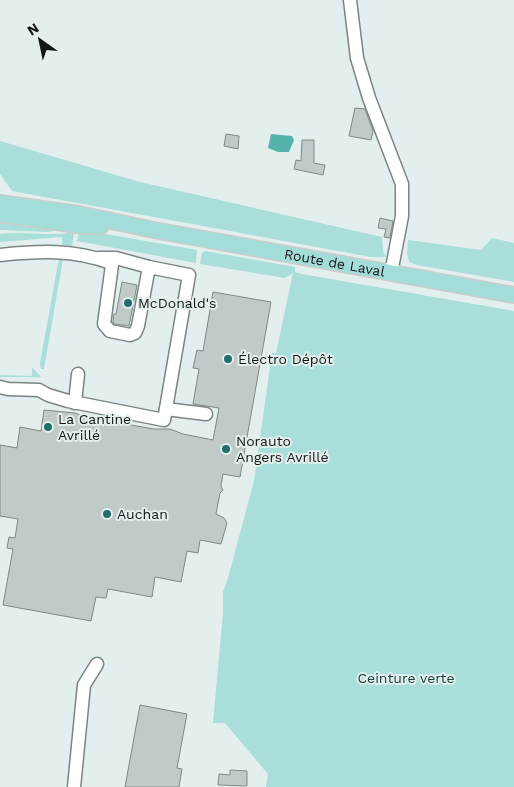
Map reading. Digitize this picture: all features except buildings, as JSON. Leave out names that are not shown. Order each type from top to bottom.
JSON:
[{"type":"main road","name":"Route de Laval","points":[[0,203],[79,214],[297,261],[391,273],[514,295]]},
{"type":"main road","name":"Route de Laval","points":[[0,214],[77,224],[154,230]]},
{"type":"street","points":[[350,0],[357,58],[369,98],[402,184],[402,216],[391,273]]},
{"type":"street","points":[[0,254],[54,250],[99,258],[116,258],[189,275],[164,420],[75,403],[56,398],[39,390],[4,388]]},
{"type":"street","points":[[99,258],[112,265],[104,324],[110,332],[130,335],[136,333],[149,267]]},
{"type":"street","points":[[75,403],[78,374]]},
{"type":"street","points":[[166,409],[206,414]]},
{"type":"street","points":[[74,787],[84,685],[97,664]]},
{"type":"green space","points":[[0,141],[140,182],[382,237],[383,251],[386,257],[371,257],[12,191],[0,174]]},
{"type":"green space","points":[[0,216],[74,228],[47,232],[0,230]]},
{"type":"green space","points":[[74,232],[72,247],[62,246],[62,237],[0,242],[0,234]]},
{"type":"green space","points":[[79,233],[100,233],[197,250],[196,263],[77,241]]},
{"type":"green space","points":[[492,238],[514,243],[514,282],[409,262],[407,253],[408,240],[481,250]]},
{"type":"green space","name":"Ceinture verte","points":[[205,251],[295,267],[295,272],[302,274],[514,311],[514,787],[266,787],[268,774],[225,723],[213,723],[223,613],[223,592],[254,481],[272,353],[276,353],[293,273],[285,278],[200,264],[202,253]]},
{"type":"green space","points":[[59,258],[63,259],[44,369],[41,369],[40,363]]},
{"type":"green space","points":[[32,367],[41,377],[0,377],[0,375],[32,376]]},
{"type":"shaded area","points":[[271,134],[292,136],[294,140],[289,152],[278,152],[268,148]]},
{"type":"place","name":"McDonald's","points":[[128,303]]},
{"type":"place","name":"Électro Dépôt","points":[[228,359]]},
{"type":"place","name":"La Cantine Avrillé","points":[[48,427]]},
{"type":"place","name":"Norauto Angers Avrillé","points":[[226,449]]},
{"type":"place","name":"Auchan","points":[[107,514]]}]
